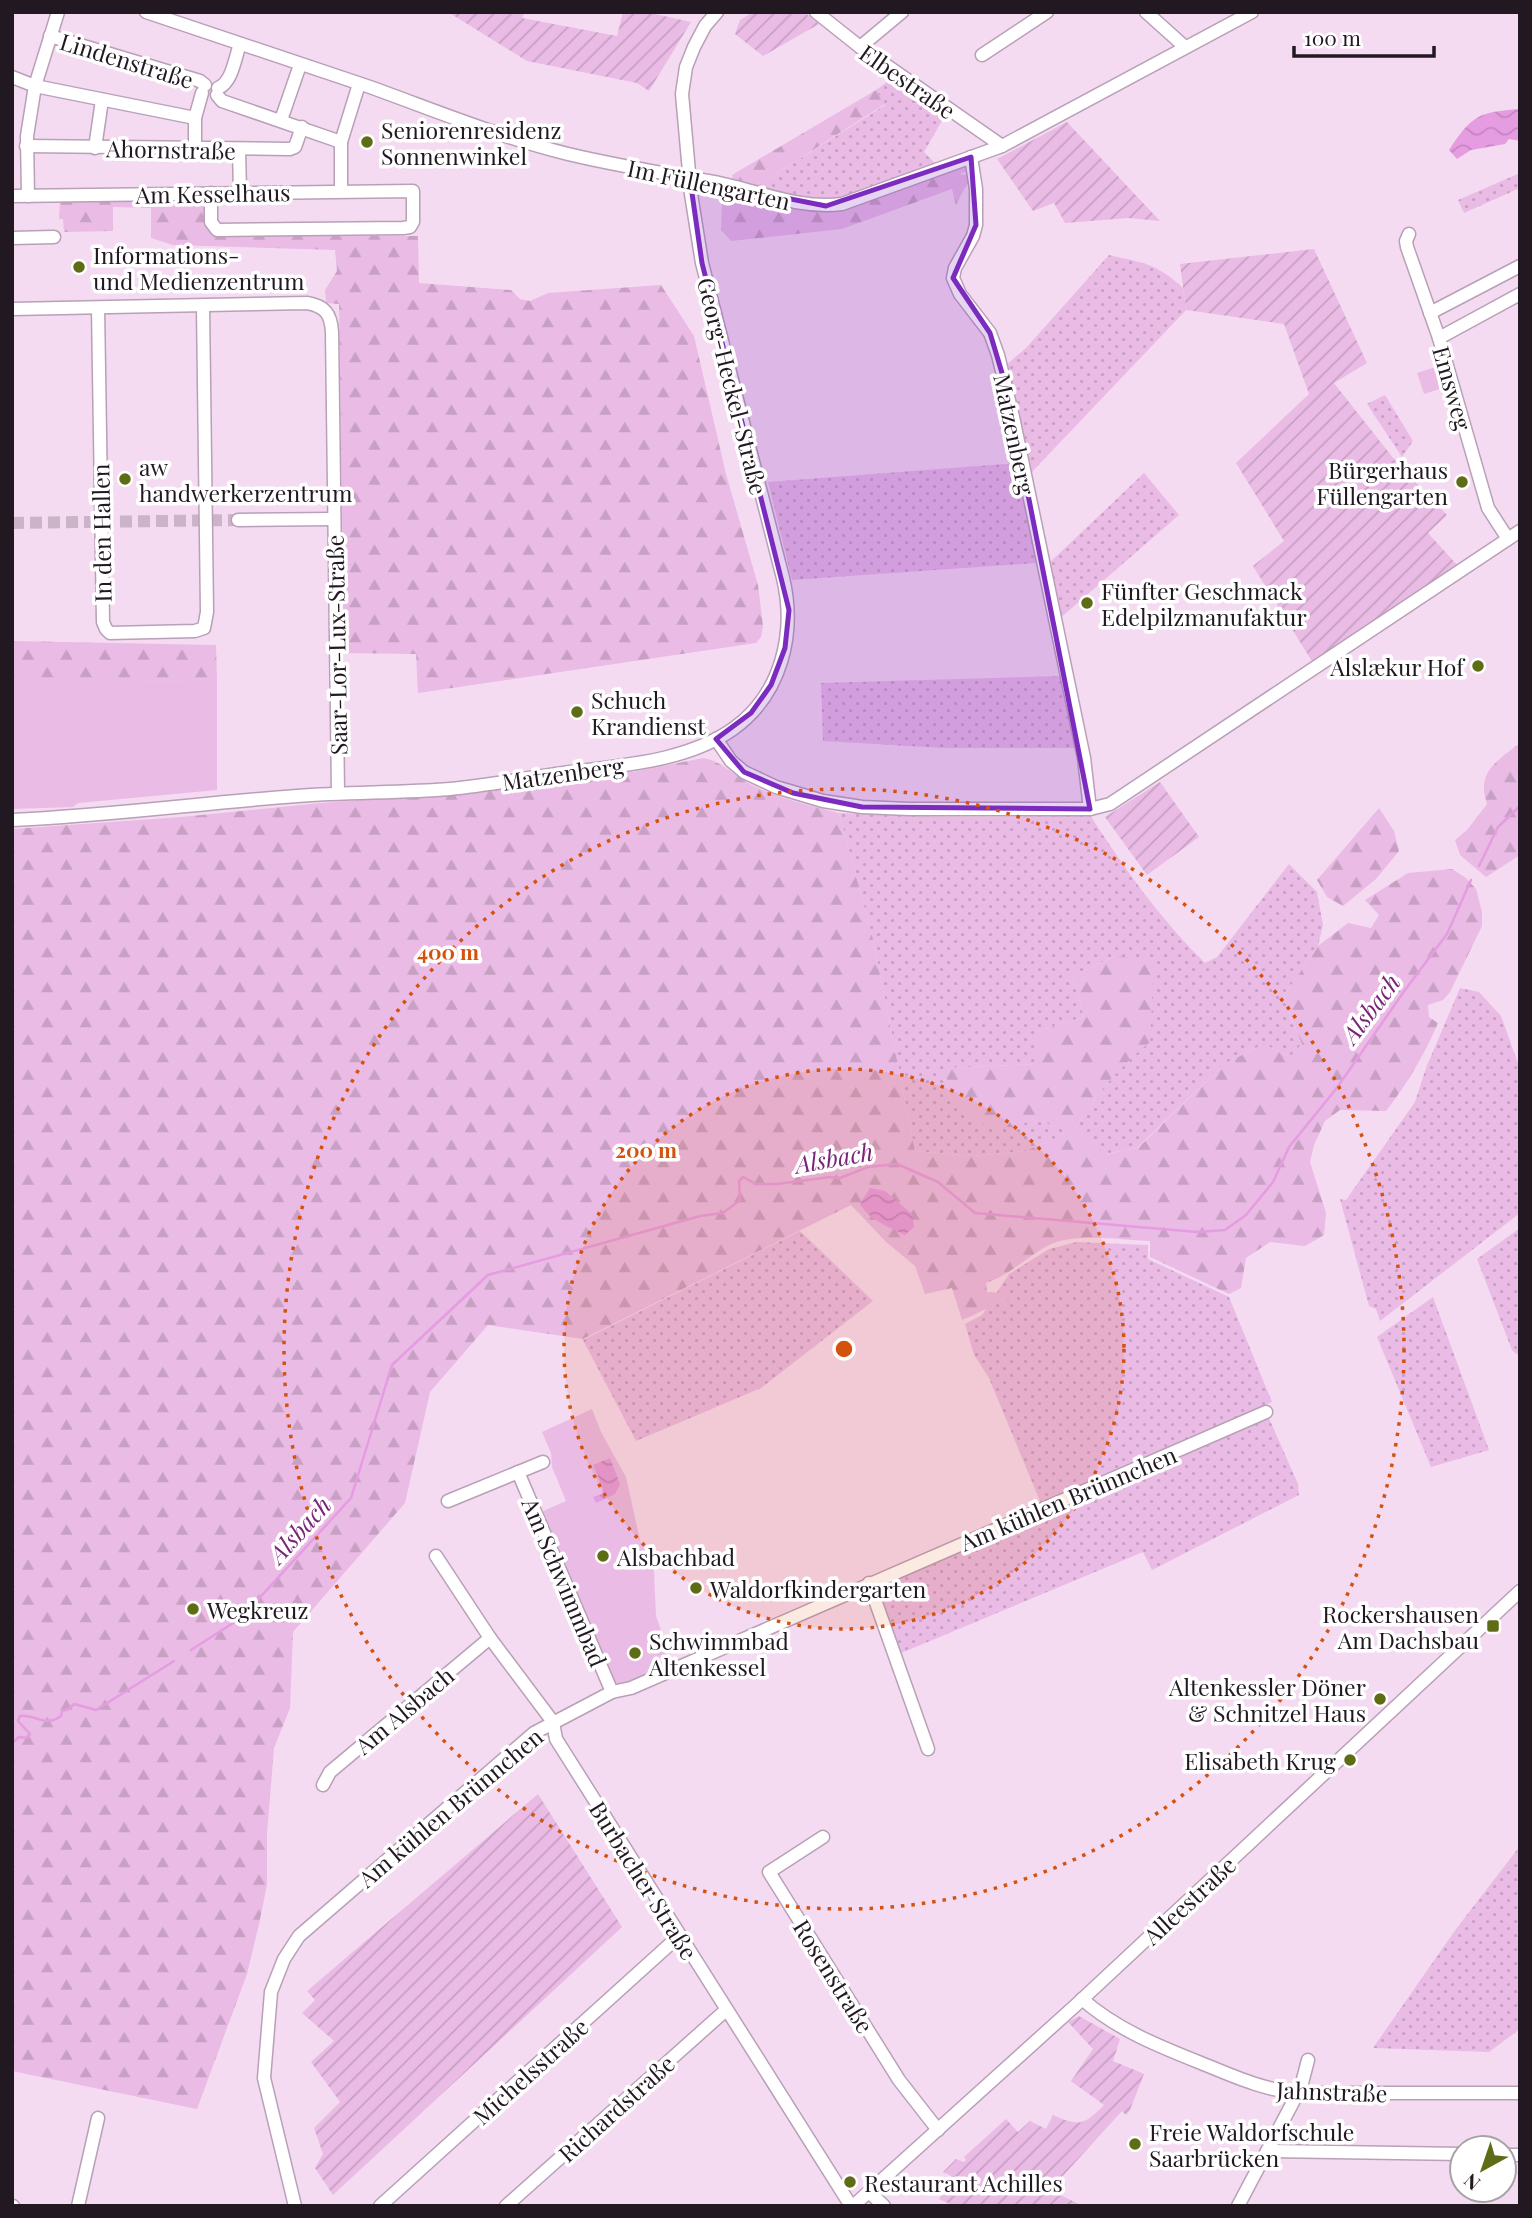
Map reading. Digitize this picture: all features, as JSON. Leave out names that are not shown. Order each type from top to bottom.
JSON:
[{"type":"street","points":[[28,196],[26,146],[36,82],[58,12]]},
{"type":"street","name":"Im Füllengarten","points":[[146,12],[468,124],[566,154],[709,181],[808,205],[825,206],[842,204],[1002,146],[1252,12]]},
{"type":"street","name":"Georg-Heckel-Straße","points":[[716,739],[735,728],[751,713],[771,685],[785,648],[789,610],[702,263],[690,179],[682,103],[684,80],[694,47],[705,26],[717,12]]},
{"type":"street","name":"Elbestraße","points":[[816,12],[860,47],[1002,146]]},
{"type":"street","points":[[860,47],[902,12]]},
{"type":"street","points":[[982,55],[1047,12]]},
{"type":"street","points":[[1146,12],[1185,47]]},
{"type":"street","name":"Lindenstraße","points":[[50,36],[200,81],[209,99],[217,92],[222,100],[341,142]]},
{"type":"street","points":[[217,92],[228,81],[240,44]]},
{"type":"street","points":[[281,120],[300,65]]},
{"type":"street","points":[[12,76],[102,100],[195,118]]},
{"type":"street","points":[[341,191],[341,142],[359,84]]},
{"type":"street","points":[[195,149],[195,118],[203,89]]},
{"type":"street","points":[[95,148],[102,100]]},
{"type":"street","name":"Ahornstraße","points":[[26,146],[195,149],[295,147],[303,128]]},
{"type":"street","points":[[239,149],[240,192]]},
{"type":"street","name":"Matzenberg","points":[[971,157],[976,188],[976,225],[954,268],[953,278],[960,294],[990,333],[1008,393],[1084,758],[1090,809]]},
{"type":"street","name":"Am Kesselhaus","points":[[12,196],[240,192],[413,191],[413,222],[410,227],[403,228],[217,230],[211,222],[211,193]]},
{"type":"street","name":"Emsweg","points":[[1409,234],[1407,247],[1438,338],[1488,508],[1508,539]]},
{"type":"street","points":[[12,238],[54,237]]},
{"type":"street","points":[[1430,313],[1520,266]]},
{"type":"street","points":[[1438,338],[1520,294]]},
{"type":"street","name":"Saar-Lor-Lux-Straße","points":[[12,309],[307,303],[322,308],[331,318],[338,793]]},
{"type":"street","name":"In den Hallen","points":[[98,308],[103,622],[110,633],[195,631],[204,628],[207,612],[203,306]]},
{"type":"street","points":[[238,520],[334,519]]},
{"type":"street","points":[[716,739],[731,761],[744,772],[785,790],[862,807],[1090,809],[1110,804],[1520,531]]},
{"type":"street","name":"Matzenberg","points":[[12,820],[338,793],[454,788],[616,766],[680,753],[716,739]]},
{"type":"street","name":"Am kühlen Brünnchen","points":[[295,2206],[264,2078],[271,1992],[284,1959],[299,1936],[534,1733],[612,1692],[631,1688],[1266,1412]]},
{"type":"street","name":"Am Schwimmbad","points":[[448,1501],[542,1462]]},
{"type":"street","name":"Am Schwimmbad","points":[[518,1472],[612,1692]]},
{"type":"street","name":"Burbacher Straße","points":[[436,1556],[490,1638],[553,1722],[556,1740],[852,2206]]},
{"type":"street","points":[[869,1583],[928,1749]]},
{"type":"street","name":"Alleestraße","points":[[852,2206],[1082,1999],[1520,1591]]},
{"type":"street","name":"Am Alsbach","points":[[323,1785],[330,1772],[490,1638]]},
{"type":"street","name":"Rosenstraße","points":[[822,1837],[769,1871],[899,2080],[938,2130]]},
{"type":"street","name":"Michelsstraße","points":[[380,2206],[679,1936]]},
{"type":"street","name":"Jahnstraße","points":[[1082,1999],[1102,2017],[1159,2046],[1266,2089],[1298,2093],[1520,2093]]},
{"type":"street","name":"Richardstraße","points":[[506,2206],[726,2010]]},
{"type":"street","points":[[1238,2206],[1298,2093],[1308,2060]]},
{"type":"street","points":[[78,2206],[98,2118]]},
{"type":"street","points":[[1267,2151],[1448,2154]]},
{"type":"street","points":[[869,2192],[884,2206]]},
{"type":"highlighted area","points":[[971,157],[976,225],[953,278],[990,333],[1008,393],[1090,809],[862,807],[793,793],[744,772],[716,739],[751,713],[771,685],[785,648],[789,610],[702,263],[690,179],[826,206]]},
{"type":"green space","points":[[448,12],[525,12],[522,18],[617,36],[623,12],[646,12],[691,22],[649,91],[637,83],[527,61]]},
{"type":"green space","points":[[753,12],[804,12],[819,24],[763,56],[735,34],[740,20]]},
{"type":"green space","points":[[891,79],[943,119],[924,152],[936,164],[839,199],[808,199],[757,186],[885,105],[876,90]]},
{"type":"green space","points":[[876,90],[885,104],[757,186],[733,180],[732,175]]},
{"type":"green space","points":[[1067,122],[1160,221],[1128,218],[1065,223],[1054,203],[1033,211],[997,159]]},
{"type":"green space","points":[[964,163],[966,172],[961,173],[967,174],[968,182],[956,205],[952,189],[842,229],[731,241],[721,230],[722,201],[734,191],[824,212],[843,208]]},
{"type":"green space","points":[[1520,173],[1520,188],[1464,213],[1458,200]]},
{"type":"green space","points":[[204,200],[205,226],[218,235],[418,236],[419,283],[511,290],[520,299],[530,301],[548,293],[661,285],[694,336],[726,474],[758,585],[763,626],[761,637],[756,643],[418,693],[416,654],[344,653],[339,304],[326,303],[325,290],[337,271],[335,250],[173,245],[151,238],[151,208],[113,207],[113,231],[64,232],[63,219],[59,219],[60,201]]},
{"type":"green space","points":[[1314,249],[1367,363],[1334,383],[1394,459],[1447,515],[1428,533],[1458,566],[1313,663],[1253,566],[1284,541],[1236,463],[1309,394],[1284,324],[1186,310],[1180,264]]},
{"type":"green space","points":[[1109,255],[1141,262],[1165,273],[1183,288],[1186,310],[1029,475],[1005,366],[1026,348]]},
{"type":"green space","points":[[1439,366],[1446,387],[1424,394],[1417,373]]},
{"type":"green space","points":[[1385,395],[1413,441],[1402,457],[1367,404]]},
{"type":"green space","points":[[1018,463],[1036,563],[792,580],[768,482]]},
{"type":"green space","points":[[1144,473],[1179,515],[1058,620],[1046,566]]},
{"type":"green space","points":[[12,641],[216,645],[217,681],[27,680],[12,695]]},
{"type":"green space","points":[[1062,676],[1078,748],[944,748],[823,741],[821,683]]},
{"type":"green space","points":[[12,679],[217,681],[217,790],[78,803],[73,807],[12,809]]},
{"type":"green space","points":[[1520,743],[1520,855],[1486,877],[1460,855],[1455,840],[1467,830],[1487,804],[1484,784],[1490,769]]},
{"type":"green space","points":[[703,758],[716,762],[744,781],[772,794],[839,813],[873,939],[915,1151],[974,1156],[1026,1151],[1071,1131],[1031,1119],[1018,1128],[971,1123],[947,1093],[947,1068],[1036,1064],[1035,1032],[1084,1017],[1073,976],[1115,956],[1154,960],[1150,1042],[1109,1082],[1075,1128],[1106,1154],[1138,1148],[1224,1064],[1264,1044],[1290,1057],[1302,1044],[1283,997],[1318,946],[1348,923],[1371,928],[1379,915],[1365,900],[1408,873],[1452,869],[1466,878],[1476,889],[1482,912],[1482,926],[1450,992],[1443,1000],[1428,1005],[1429,1017],[1438,1023],[1415,1069],[1386,1111],[1340,1110],[1325,1121],[1310,1162],[1326,1213],[1324,1235],[1305,1246],[1270,1242],[1246,1258],[1241,1288],[1229,1294],[1150,1257],[1150,1241],[1070,1239],[1047,1246],[1003,1276],[986,1283],[987,1292],[1010,1293],[1008,1301],[962,1320],[952,1288],[925,1294],[915,1266],[886,1242],[851,1205],[583,1339],[488,1325],[430,1392],[405,1503],[293,1632],[290,1708],[274,1748],[267,1834],[267,1885],[247,1974],[197,2109],[12,2071],[12,829],[459,793],[603,773],[633,772]]},
{"type":"green space","points":[[1160,782],[1199,837],[1147,875],[1105,817]]},
{"type":"green space","points":[[1379,808],[1394,831],[1399,851],[1376,879],[1343,906],[1327,897],[1317,880]]},
{"type":"green space","points":[[839,813],[965,817],[1090,815],[1143,892],[1205,963],[1217,957],[1289,864],[1317,892],[1323,925],[1318,946],[1283,997],[1302,1044],[1290,1057],[1264,1044],[1224,1064],[1137,1148],[1105,1154],[1075,1128],[1109,1082],[1150,1041],[1115,956],[1073,976],[1084,1017],[1035,1032],[1037,1064],[948,1068],[947,1093],[961,1109],[1031,1119],[1072,1131],[1026,1151],[974,1156],[915,1151],[873,939]]},
{"type":"green space","points":[[1460,988],[1479,992],[1501,1016],[1520,1069],[1520,1213],[1380,1321],[1376,1309],[1369,1306],[1340,1199],[1346,1200],[1415,1102],[1426,1068]]},
{"type":"green space","points":[[1520,1228],[1520,1353],[1516,1354],[1512,1350],[1477,1259]]},
{"type":"green space","points":[[800,1231],[873,1301],[761,1388],[636,1441],[583,1340]]},
{"type":"green space","points":[[1077,1242],[1148,1245],[1148,1259],[1229,1297],[1272,1402],[1042,1506],[989,1378],[974,1355],[965,1324],[982,1315],[1009,1274],[1049,1249]]},
{"type":"green space","points":[[1433,1297],[1489,1450],[1431,1467],[1377,1337]]},
{"type":"green space","name":"Alsbachbad","points":[[592,1409],[601,1432],[626,1477],[640,1540],[654,1571],[656,1616],[673,1665],[643,1680],[627,1684],[612,1681],[541,1512],[566,1501],[542,1432]]},
{"type":"green space","points":[[1268,1416],[1298,1484],[1299,1495],[1152,1570],[1143,1552],[899,1654],[876,1586]]},
{"type":"green space","points":[[538,1794],[622,1927],[333,2195],[315,2168],[323,2154],[314,2128],[340,2102],[311,2062],[334,2041],[302,2013],[315,2000],[307,1991]]},
{"type":"green space","points":[[1520,1846],[1520,2029],[1489,2052],[1373,2048],[1456,1929]]},
{"type":"green space","points":[[1079,2016],[1120,2039],[1113,2061],[1144,2074],[1126,2115],[1122,2111],[1050,2190],[1083,2206],[954,2206],[939,2199],[951,2176],[943,2172],[956,2159],[964,2162],[964,2157],[1006,2119],[1018,2132],[1030,2121],[1046,2129],[1053,2115],[1081,2122],[1104,2105],[1071,2081],[1093,2049],[1068,2022]]},
{"type":"water","points":[[1520,109],[1520,141],[1509,139],[1505,144],[1471,150],[1457,159],[1449,150],[1471,122],[1486,114]]},
{"type":"water","points":[[870,1188],[885,1191],[912,1214],[914,1227],[905,1235],[880,1223],[864,1210],[860,1204]]},
{"type":"water","points":[[610,1458],[620,1484],[615,1494],[596,1503],[593,1497],[602,1494],[603,1489],[593,1465]]},
{"type":"waterway","name":"Alsbach","points":[[1479,866],[1498,827],[1520,806]]},
{"type":"waterway","name":"Alsbach","points":[[191,1650],[241,1618],[351,1498],[392,1365],[488,1275],[700,1216],[723,1213],[740,1200],[739,1181],[743,1177],[756,1184],[777,1184],[840,1178],[868,1167],[897,1164],[938,1182],[975,1213],[1197,1232],[1225,1230],[1246,1215],[1273,1182],[1289,1147],[1336,1089],[1447,934],[1471,880]]},
{"type":"waterway","name":"Alsbach","points":[[12,1743],[19,1737],[26,1738],[30,1734],[18,1721],[20,1716],[50,1721],[61,1716],[62,1711],[74,1704],[96,1710],[174,1661]]},
{"type":"tunnel","points":[[12,523],[238,520]]},
{"type":"place","name":"Seniorenresidenz Sonnenwinkel","points":[[367,142]]},
{"type":"place","name":"Informations- und Medienzentrum","points":[[79,267]]},
{"type":"place","name":"aw handwerkerzentrum","points":[[125,479]]},
{"type":"place","name":"Bürgerhaus Füllengarten","points":[[1462,482]]},
{"type":"place","name":"Fünfter Geschmack Edelpilzmanufaktur","points":[[1087,603]]},
{"type":"place","name":"Alslækur Hof","points":[[1478,666]]},
{"type":"place","name":"Schuch Krandienst","points":[[577,712]]},
{"type":"place","name":"Alsbachbad","points":[[603,1556]]},
{"type":"place","name":"Waldorfkindergarten","points":[[696,1588]]},
{"type":"place","name":"Wegkreuz","points":[[193,1609]]},
{"type":"place","name":"Rockershausen Am Dachsbau","points":[[1493,1626]]},
{"type":"place","name":"Schwimmbad Altenkessel","points":[[635,1653]]},
{"type":"place","name":"Altenkessler Döner & Schnitzel Haus","points":[[1380,1699]]},
{"type":"place","name":"Elisabeth Krug","points":[[1350,1760]]},
{"type":"place","name":"Freie Waldorfschule Saarbrücken","points":[[1135,2144]]},
{"type":"place","name":"Restaurant Achilles","points":[[850,2182]]}]
